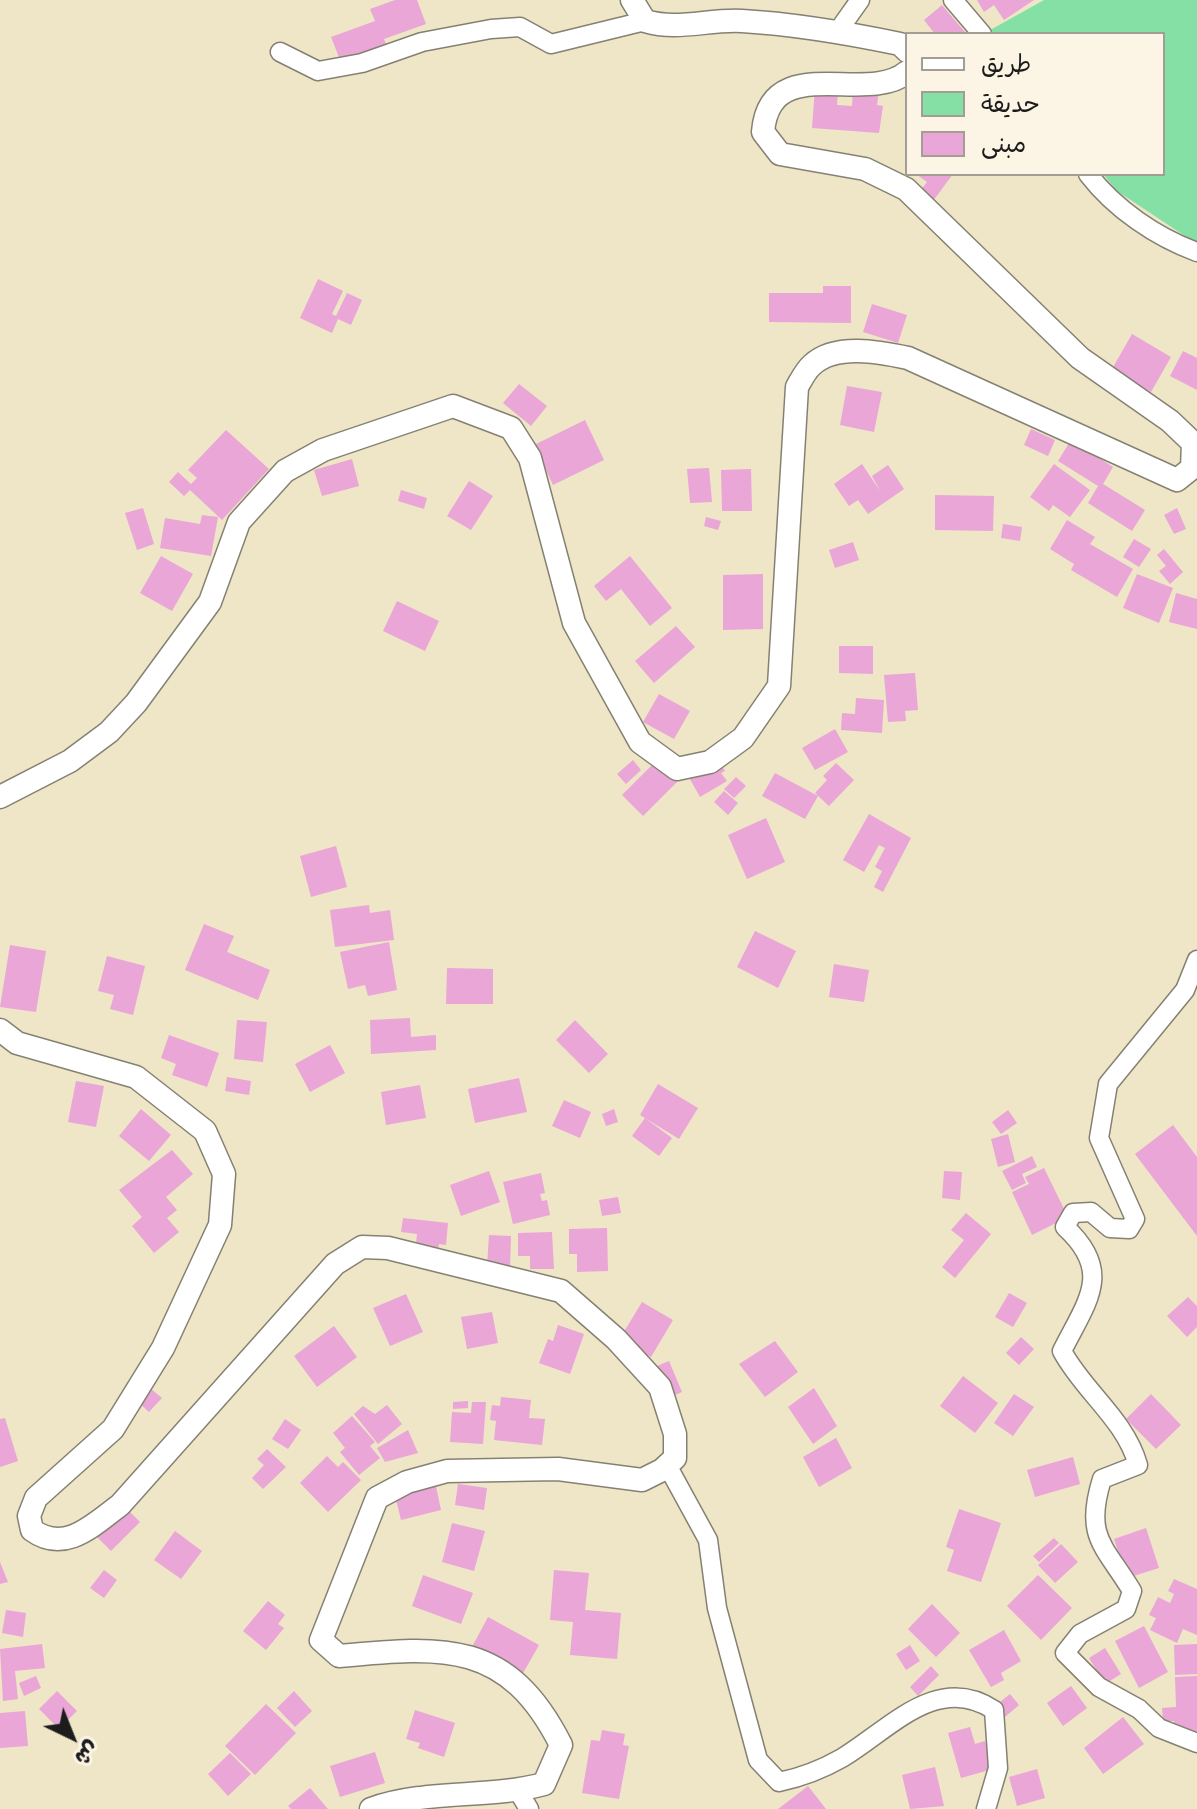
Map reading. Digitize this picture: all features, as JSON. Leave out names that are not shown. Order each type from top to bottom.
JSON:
[{"type":"street","points":[[632,0],[645,21]]},
{"type":"street","points":[[838,31],[860,0]]},
{"type":"street","points":[[953,0],[980,32]]},
{"type":"street","points":[[280,52],[318,71],[362,63],[453,34],[520,27],[551,44],[645,21],[666,27],[738,21],[838,31],[900,44],[905,49]]},
{"type":"street","points":[[0,797],[70,761],[109,732],[136,703],[210,602],[239,522],[285,471],[323,450],[453,406],[511,428],[530,458],[574,623],[640,742],[677,769],[710,762],[743,738],[779,686],[797,387],[812,364],[836,355],[872,350],[908,358],[1177,480],[1195,472],[1193,443],[1170,421],[1080,358],[906,189],[865,169],[780,154],[763,132],[764,119],[773,99],[792,88],[836,82],[882,84],[905,73]]},
{"type":"street","points":[[1090,176],[1111,200],[1135,218],[1169,240],[1197,252]]},
{"type":"street","points":[[1197,960],[1185,990],[1108,1084],[1099,1138],[1135,1219],[1129,1229],[1110,1228],[1091,1212],[1073,1213],[1065,1227],[1082,1242],[1094,1266],[1091,1294],[1062,1351],[1071,1367],[1132,1444],[1138,1465],[1102,1479],[1093,1506],[1096,1538],[1132,1591],[1126,1609],[1080,1634],[1065,1653],[1099,1687],[1139,1709],[1159,1728],[1197,1743]]},
{"type":"street","points":[[0,1030],[17,1043],[136,1077],[205,1131],[224,1174],[220,1225],[163,1348],[113,1429],[36,1498],[29,1516],[32,1530],[45,1540],[62,1541],[80,1535],[120,1505],[335,1264],[362,1247],[388,1248],[561,1291],[616,1339],[660,1387],[675,1434],[675,1458],[642,1480],[558,1469],[447,1471],[407,1482],[377,1498],[321,1640],[339,1656],[455,1653],[485,1659],[518,1681],[561,1745],[544,1784],[524,1800],[393,1801],[371,1809]]},
{"type":"street","points":[[667,1465],[708,1540],[717,1608],[758,1760],[779,1782],[810,1775],[844,1757],[919,1705],[956,1697],[975,1697],[994,1710],[998,1768],[986,1809]]},
{"type":"green space","points":[[1044,0],[1197,0],[1197,244],[1117,191],[1105,176],[1165,176],[1165,32],[987,32]]},
{"type":"building","points":[[395,0],[417,0],[426,24],[384,39],[388,49],[342,65],[331,37],[375,21],[370,9]]},
{"type":"building","points":[[977,0],[1034,0],[1004,20],[994,5],[984,12]]},
{"type":"building","points":[[942,5],[965,32],[933,32],[924,20]]},
{"type":"building","points":[[815,87],[838,89],[837,105],[852,106],[853,89],[879,91],[877,105],[883,106],[879,133],[812,128]]},
{"type":"building","points":[[919,176],[952,176],[933,201],[920,191],[927,182]]},
{"type":"building","points":[[318,279],[343,291],[332,314],[336,316],[347,293],[362,300],[351,325],[338,319],[332,333],[300,318]]},
{"type":"building","points":[[823,286],[851,286],[851,323],[769,322],[769,293],[823,293]]},
{"type":"building","points":[[872,304],[907,315],[898,343],[863,332]]},
{"type":"building","points":[[1132,334],[1171,357],[1151,392],[1112,369]]},
{"type":"building","points":[[1183,351],[1197,358],[1197,390],[1170,376]]},
{"type":"building","points":[[519,384],[547,406],[531,426],[503,403]]},
{"type":"building","points":[[847,386],[882,392],[874,432],[840,425]]},
{"type":"building","points":[[585,420],[604,460],[553,485],[534,445]]},
{"type":"building","points":[[1031,429],[1055,440],[1048,456],[1024,445]]},
{"type":"building","points":[[226,430],[269,469],[222,520],[190,490],[184,496],[169,482],[178,472],[191,484],[197,478],[188,470]]},
{"type":"building","points":[[1071,440],[1113,467],[1103,484],[1145,510],[1132,531],[1088,503],[1098,486],[1058,461]]},
{"type":"building","points":[[352,459],[359,486],[322,496],[314,470]]},
{"type":"building","points":[[862,464],[880,491],[872,476],[888,465],[904,489],[868,514],[858,500],[849,506],[834,484]]},
{"type":"building","points":[[1054,464],[1090,490],[1070,517],[1053,505],[1049,511],[1030,497]]},
{"type":"building","points":[[709,468],[712,502],[690,503],[687,469]]},
{"type":"building","points":[[751,469],[752,511],[722,511],[721,470]]},
{"type":"building","points":[[469,481],[493,496],[471,530],[447,516]]},
{"type":"building","points":[[401,490],[427,498],[424,509],[398,501]]},
{"type":"building","points":[[935,495],[994,496],[993,531],[935,530]]},
{"type":"building","points":[[143,508],[154,544],[137,550],[125,513]]},
{"type":"building","points":[[1177,508],[1186,529],[1174,534],[1164,515]]},
{"type":"building","points":[[202,515],[218,517],[211,556],[160,548],[165,518],[200,524]]},
{"type":"building","points":[[706,517],[721,521],[718,530],[704,526]]},
{"type":"building","points":[[1067,520],[1095,537],[1090,544],[1133,569],[1117,597],[1071,570],[1074,564],[1050,549]]},
{"type":"building","points":[[1003,524],[1022,527],[1020,541],[1001,538]]},
{"type":"building","points":[[1134,539],[1151,549],[1139,567],[1123,557]]},
{"type":"building","points":[[853,542],[859,560],[835,568],[829,550]]},
{"type":"building","points":[[1164,549],[1183,572],[1170,584],[1159,571],[1166,566],[1157,555]]},
{"type":"building","points":[[161,556],[193,574],[172,611],[140,593]]},
{"type":"building","points":[[630,556],[672,608],[650,626],[621,589],[606,601],[594,586]]},
{"type":"building","points":[[763,574],[763,629],[723,630],[723,575]]},
{"type":"building","points":[[1137,574],[1173,588],[1159,623],[1123,608]]},
{"type":"building","points":[[1176,593],[1197,599],[1197,629],[1169,622]]},
{"type":"building","points":[[397,601],[439,621],[425,651],[383,631]]},
{"type":"building","points":[[676,626],[695,647],[654,683],[635,661]]},
{"type":"building","points":[[839,646],[873,646],[873,674],[839,673]]},
{"type":"building","points":[[915,673],[918,710],[905,711],[906,721],[888,722],[884,675]]},
{"type":"building","points":[[659,694],[690,711],[674,739],[643,722]]},
{"type":"building","points":[[856,698],[884,700],[882,733],[841,730],[842,713],[855,714]]},
{"type":"building","points":[[835,729],[848,752],[815,770],[802,748]]},
{"type":"building","points":[[716,756],[727,781],[700,797],[687,774]]},
{"type":"building","points":[[633,760],[641,770],[626,784],[617,774]]},
{"type":"building","points":[[657,760],[678,781],[643,816],[622,795]]},
{"type":"building","points":[[836,763],[854,780],[829,806],[815,793],[827,780],[823,776]]},
{"type":"building","points":[[775,773],[818,796],[805,819],[762,796]]},
{"type":"building","points":[[736,777],[746,786],[734,798],[724,789]]},
{"type":"building","points":[[724,791],[738,803],[728,815],[714,802]]},
{"type":"building","points":[[869,814],[911,838],[883,892],[874,887],[882,871],[875,867],[885,848],[879,845],[864,872],[843,860]]},
{"type":"building","points":[[766,818],[785,862],[747,879],[728,835]]},
{"type":"building","points":[[336,846],[347,887],[311,897],[300,856]]},
{"type":"building","points":[[369,905],[370,913],[390,910],[394,940],[335,947],[330,910]]},
{"type":"building","points":[[204,924],[234,936],[227,952],[270,970],[258,1000],[185,970]]},
{"type":"building","points":[[755,931],[796,951],[778,988],[737,967]]},
{"type":"building","points":[[389,942],[397,990],[368,996],[365,985],[348,989],[340,952]]},
{"type":"building","points":[[10,945],[46,951],[36,1012],[0,1007]]},
{"type":"building","points":[[107,956],[145,966],[133,1015],[110,1009],[114,995],[98,991]]},
{"type":"building","points":[[834,964],[869,970],[864,1002],[829,997]]},
{"type":"building","points":[[447,968],[493,969],[493,1004],[446,1004]]},
{"type":"building","points":[[410,1018],[411,1037],[436,1035],[436,1050],[371,1054],[370,1020]]},
{"type":"building","points":[[237,1020],[267,1022],[263,1062],[234,1059]]},
{"type":"building","points":[[575,1020],[608,1054],[589,1073],[556,1040]]},
{"type":"building","points":[[169,1035],[219,1053],[207,1087],[172,1075],[176,1064],[161,1058]]},
{"type":"building","points":[[330,1045],[345,1073],[310,1092],[295,1064]]},
{"type":"building","points":[[227,1077],[251,1081],[249,1095],[225,1091]]},
{"type":"building","points":[[519,1078],[527,1112],[475,1123],[468,1089]]},
{"type":"building","points":[[76,1081],[104,1086],[96,1127],[68,1122]]},
{"type":"building","points":[[658,1084],[698,1108],[679,1139],[640,1115]]},
{"type":"building","points":[[420,1085],[426,1118],[386,1125],[381,1092]]},
{"type":"building","points":[[564,1100],[591,1112],[580,1138],[552,1126]]},
{"type":"building","points":[[141,1109],[171,1135],[149,1161],[119,1136]]},
{"type":"building","points":[[614,1109],[618,1122],[606,1126],[602,1114]]},
{"type":"building","points":[[1008,1110],[1017,1123],[1001,1134],[992,1122]]},
{"type":"building","points":[[645,1118],[672,1138],[659,1156],[632,1136]]},
{"type":"building","points":[[1173,1125],[1197,1157],[1197,1236],[1135,1154]]},
{"type":"building","points":[[1008,1134],[1015,1162],[998,1167],[991,1139]]},
{"type":"building","points":[[172,1150],[193,1174],[166,1197],[177,1210],[167,1218],[179,1232],[154,1253],[132,1226],[142,1217],[119,1190]]},
{"type":"building","points":[[1032,1156],[1037,1167],[1022,1174],[1026,1183],[1012,1190],[1002,1171]]},
{"type":"building","points":[[1044,1168],[1068,1217],[1032,1235],[1012,1192],[1029,1184],[1025,1177]]},
{"type":"building","points":[[489,1171],[500,1202],[461,1216],[450,1185]]},
{"type":"building","points":[[944,1171],[962,1172],[960,1200],[942,1198]]},
{"type":"building","points":[[541,1173],[545,1193],[540,1194],[542,1201],[547,1200],[550,1215],[513,1224],[503,1182]]},
{"type":"building","points":[[618,1197],[621,1213],[602,1216],[599,1200]]},
{"type":"building","points":[[966,1213],[991,1234],[955,1278],[942,1267],[964,1240],[951,1230]]},
{"type":"building","points":[[403,1218],[448,1223],[446,1245],[439,1244],[437,1256],[415,1253],[417,1234],[401,1232]]},
{"type":"building","points":[[607,1228],[608,1271],[577,1272],[577,1254],[569,1254],[569,1229]]},
{"type":"building","points":[[552,1232],[554,1269],[530,1269],[530,1256],[518,1256],[518,1233]]},
{"type":"building","points":[[489,1235],[511,1236],[510,1268],[487,1267]]},
{"type":"building","points":[[1009,1293],[1027,1303],[1013,1327],[995,1317]]},
{"type":"building","points":[[406,1294],[423,1332],[390,1346],[373,1308]]},
{"type":"building","points":[[1188,1297],[1197,1306],[1197,1327],[1187,1337],[1167,1316]]},
{"type":"building","points":[[642,1302],[673,1320],[651,1357],[619,1340]]},
{"type":"building","points":[[492,1312],[498,1343],[467,1349],[461,1317]]},
{"type":"building","points":[[558,1325],[584,1334],[570,1374],[539,1363],[548,1339],[553,1341]]},
{"type":"building","points":[[334,1326],[357,1357],[317,1387],[294,1356]]},
{"type":"building","points":[[1021,1337],[1034,1349],[1019,1365],[1006,1353]]},
{"type":"building","points":[[775,1341],[798,1372],[765,1397],[739,1364]]},
{"type":"building","points":[[669,1361],[682,1392],[663,1400],[650,1369]]},
{"type":"building","points":[[963,1376],[998,1403],[975,1433],[940,1406]]},
{"type":"building","points":[[814,1388],[837,1426],[813,1444],[788,1407]]},
{"type":"building","points":[[151,1389],[162,1398],[149,1412],[139,1403]]},
{"type":"building","points":[[1014,1394],[1034,1407],[1013,1436],[994,1423]]},
{"type":"building","points":[[1151,1394],[1181,1425],[1156,1449],[1126,1419]]},
{"type":"building","points":[[501,1397],[531,1400],[529,1418],[545,1419],[542,1445],[494,1440],[496,1421],[490,1420],[492,1405],[500,1406]]},
{"type":"building","points":[[468,1401],[468,1408],[453,1409],[453,1402]]},
{"type":"building","points":[[472,1402],[486,1402],[483,1444],[450,1442],[452,1412],[471,1413]]},
{"type":"building","points":[[387,1405],[402,1424],[378,1444],[354,1414],[363,1406],[375,1414]]},
{"type":"building","points":[[352,1416],[375,1442],[370,1446],[380,1458],[359,1475],[340,1452],[345,1448],[333,1433]]},
{"type":"building","points":[[5,1418],[18,1461],[0,1467],[0,1419]]},
{"type":"building","points":[[285,1419],[301,1430],[288,1449],[272,1439]]},
{"type":"building","points":[[408,1430],[418,1453],[385,1462],[377,1448]]},
{"type":"building","points":[[836,1438],[852,1468],[819,1487],[803,1457]]},
{"type":"building","points":[[267,1449],[286,1467],[263,1489],[252,1478],[264,1465],[257,1459]]},
{"type":"building","points":[[327,1456],[338,1467],[343,1462],[361,1480],[328,1512],[300,1483]]},
{"type":"building","points":[[1073,1457],[1080,1484],[1035,1497],[1027,1470]]},
{"type":"building","points":[[434,1477],[441,1510],[401,1520],[393,1487]]},
{"type":"building","points":[[458,1484],[487,1488],[484,1510],[455,1505]]},
{"type":"building","points":[[120,1502],[140,1522],[111,1551],[91,1531]]},
{"type":"building","points":[[959,1509],[1001,1523],[981,1582],[947,1571],[954,1550],[946,1547]]},
{"type":"building","points":[[452,1523],[485,1531],[474,1571],[442,1562]]},
{"type":"building","points":[[1146,1528],[1159,1568],[1127,1578],[1114,1539]]},
{"type":"building","points":[[175,1531],[202,1551],[181,1579],[154,1560]]},
{"type":"building","points":[[1054,1538],[1059,1543],[1039,1562],[1033,1556]]},
{"type":"building","points":[[1061,1544],[1078,1562],[1055,1583],[1038,1565]]},
{"type":"building","points":[[0,1562],[8,1582],[0,1584]]},
{"type":"building","points":[[104,1570],[117,1580],[104,1598],[90,1588]]},
{"type":"building","points":[[554,1570],[589,1573],[585,1610],[621,1613],[617,1659],[570,1655],[573,1622],[550,1620]]},
{"type":"building","points":[[423,1575],[473,1593],[461,1624],[412,1606]]},
{"type":"building","points":[[1038,1575],[1072,1608],[1041,1640],[1007,1606]]},
{"type":"building","points":[[1174,1579],[1197,1589],[1197,1635],[1183,1629],[1177,1643],[1150,1630],[1156,1618],[1149,1615],[1158,1597],[1170,1603],[1174,1594],[1168,1591]]},
{"type":"building","points":[[268,1601],[285,1615],[278,1624],[284,1628],[266,1650],[243,1631]]},
{"type":"building","points":[[932,1604],[960,1633],[936,1657],[908,1629]]},
{"type":"building","points":[[6,1610],[26,1613],[23,1637],[2,1633]]},
{"type":"building","points":[[488,1617],[539,1645],[522,1675],[472,1647]]},
{"type":"building","points":[[1144,1626],[1168,1672],[1139,1688],[1115,1641]]},
{"type":"building","points":[[1004,1630],[1021,1661],[1001,1673],[1004,1680],[991,1687],[969,1650]]},
{"type":"building","points":[[42,1644],[45,1668],[15,1671],[18,1699],[3,1701],[0,1649]]},
{"type":"building","points":[[1197,1644],[1197,1674],[1175,1675],[1174,1645]]},
{"type":"building","points":[[910,1645],[920,1661],[906,1670],[896,1654]]},
{"type":"building","points":[[1105,1648],[1121,1674],[1105,1684],[1089,1658]]},
{"type":"building","points":[[931,1666],[939,1675],[918,1696],[910,1687]]},
{"type":"building","points":[[36,1676],[41,1688],[24,1696],[19,1683]]},
{"type":"building","points":[[1197,1676],[1197,1732],[1175,1734],[1174,1721],[1163,1721],[1162,1708],[1176,1707],[1175,1677]]},
{"type":"building","points":[[1071,1686],[1087,1708],[1063,1726],[1047,1703]]},
{"type":"building","points":[[57,1691],[77,1711],[59,1729],[39,1709]]},
{"type":"building","points":[[294,1691],[312,1711],[295,1727],[277,1708]]},
{"type":"building","points":[[1010,1694],[1019,1705],[1005,1717],[995,1706]]},
{"type":"building","points":[[266,1704],[296,1733],[255,1775],[225,1746]]},
{"type":"building","points":[[415,1710],[455,1723],[444,1757],[418,1748],[420,1743],[406,1739]]},
{"type":"building","points":[[25,1711],[28,1746],[0,1748],[0,1713]]},
{"type":"building","points":[[1123,1717],[1144,1744],[1103,1774],[1084,1748]]},
{"type":"building","points":[[970,1727],[975,1744],[985,1741],[993,1769],[961,1778],[948,1733]]},
{"type":"building","points":[[602,1730],[625,1734],[623,1745],[629,1746],[619,1799],[582,1793],[591,1740],[600,1741]]},
{"type":"building","points":[[375,1752],[385,1783],[340,1797],[330,1766]]},
{"type":"building","points":[[230,1753],[251,1774],[228,1796],[208,1774]]},
{"type":"building","points":[[935,1767],[944,1806],[910,1809],[902,1775]]},
{"type":"building","points":[[1037,1769],[1045,1798],[1017,1806],[1009,1777]]},
{"type":"building","points":[[808,1786],[826,1809],[778,1809]]},
{"type":"building","points":[[310,1788],[328,1809],[291,1809],[288,1806]]}]
